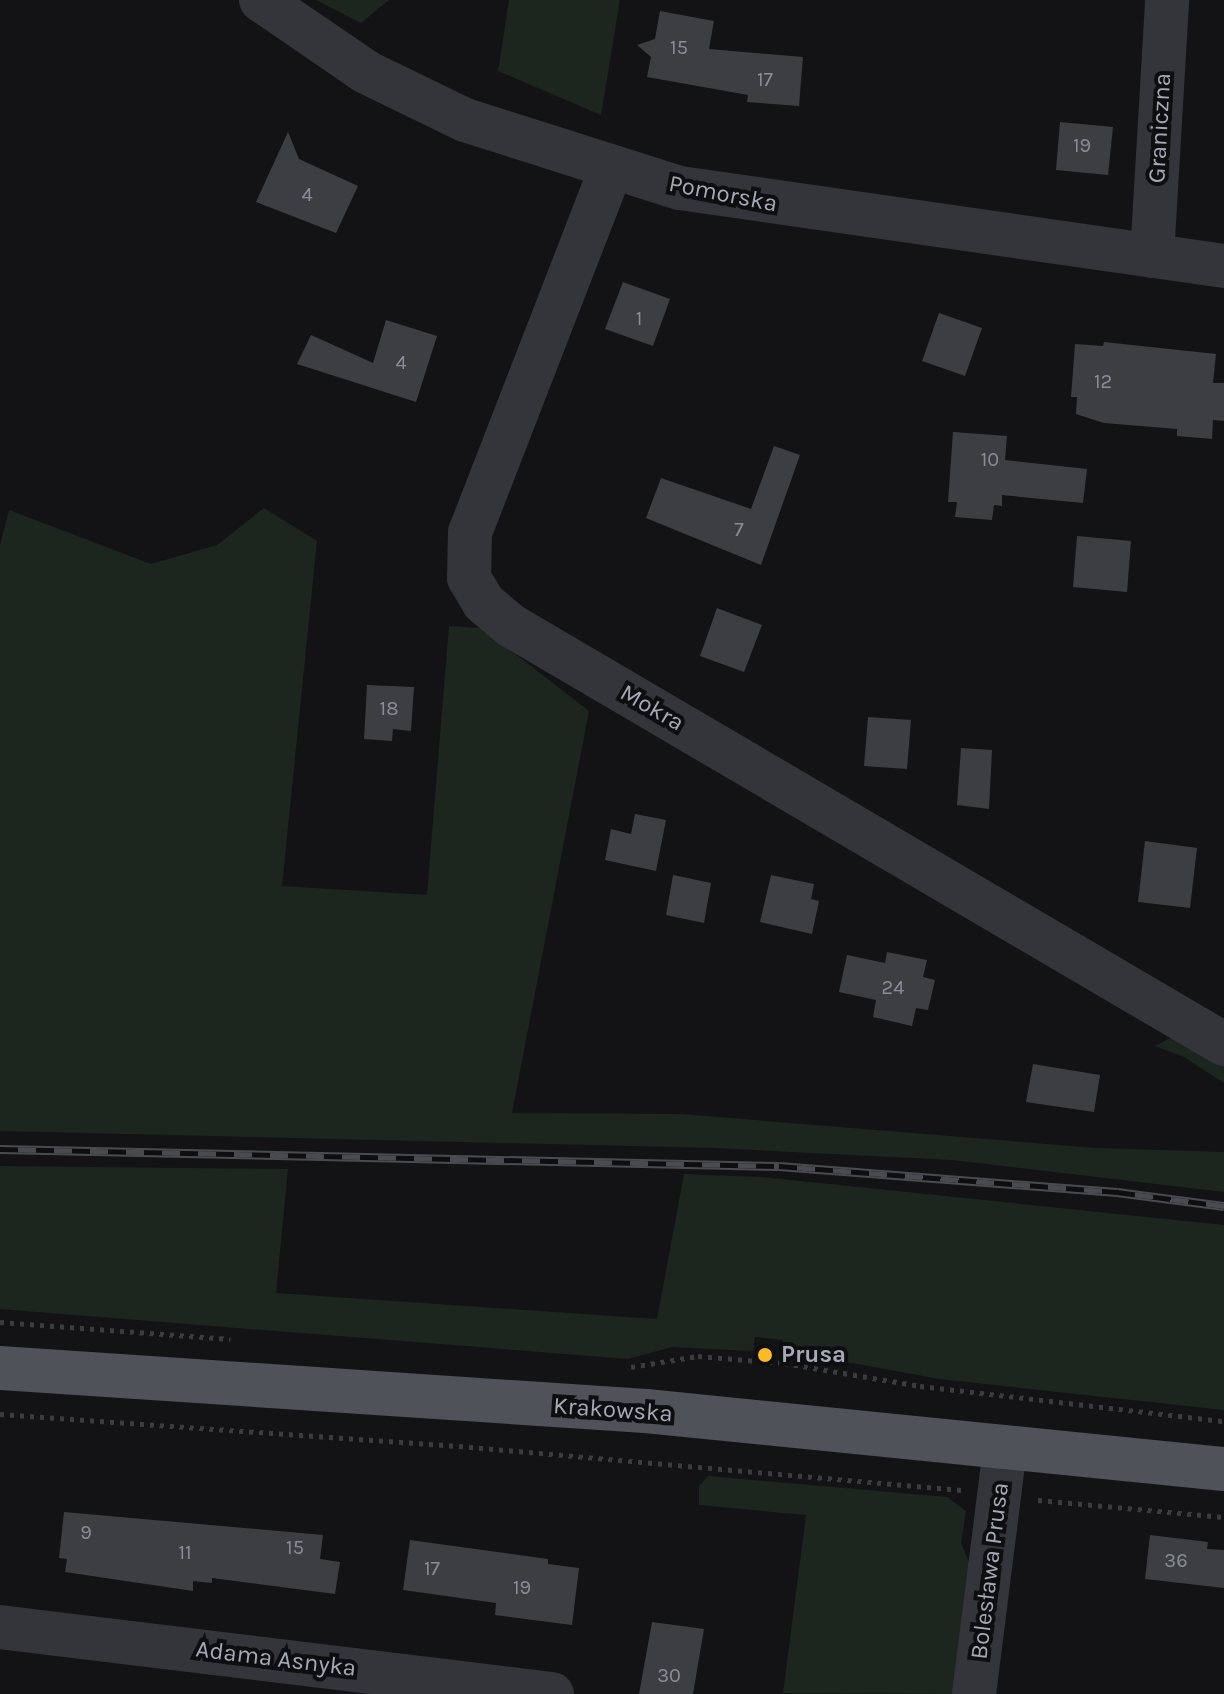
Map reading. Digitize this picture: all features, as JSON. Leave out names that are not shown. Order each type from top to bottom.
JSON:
[{"type":"main road","name":"Krakowska","points":[[0,1368],[646,1411],[1224,1469]]},
{"type":"street","name":"Pomorska","points":[[261,0],[409,95],[465,120],[611,169],[728,197],[1224,266]]},
{"type":"street","name":"Graniczna","points":[[1152,256],[1167,0]]},
{"type":"street","name":"Mokra","points":[[611,169],[470,532],[469,578],[484,603],[510,625],[1224,1044]]},
{"type":"street","name":"Bolesława Prusa","points":[[974,1694],[1005,1447]]},
{"type":"street","name":"Adama Asnyka","points":[[0,1627],[552,1694]]},
{"type":"path","points":[[0,1414],[925,1484],[964,1491],[974,1499]]},
{"type":"path","points":[[1025,1508],[1045,1498],[1224,1517]]},
{"type":"shaded area","points":[[316,0],[389,0],[361,23]]},
{"type":"shaded area","points":[[509,0],[620,0],[601,115],[498,71]]},
{"type":"shaded area","points":[[264,508],[317,541],[282,886],[427,895],[449,626],[482,628],[589,711],[512,1113],[681,1114],[1096,1148],[1224,1152],[1224,1192],[952,1160],[715,1148],[0,1131],[0,545],[9,510],[151,564],[217,545]]},
{"type":"shaded area","points":[[1183,1031],[1224,1056],[1224,1083],[1184,1057],[1155,1046]]},
{"type":"shaded area","points":[[0,1166],[288,1169],[276,1293],[657,1319],[684,1174],[762,1177],[1224,1225],[1224,1410],[939,1379],[782,1350],[783,1340],[755,1337],[753,1351],[672,1347],[628,1359],[0,1309]]},
{"type":"shaded area","points":[[708,1476],[947,1497],[966,1511],[961,1543],[970,1565],[962,1694],[783,1693],[806,1515],[699,1505],[699,1486]]},
{"type":"building","points":[[660,11],[714,21],[709,49],[803,57],[799,106],[747,102],[748,95],[647,77],[651,57],[637,45],[655,39]]},
{"type":"building","points":[[1060,122],[1113,127],[1108,175],[1056,170]]},
{"type":"building","points":[[288,132],[299,159],[358,186],[336,233],[256,202]]},
{"type":"building","points":[[623,282],[670,299],[653,346],[605,329]]},
{"type":"building","points":[[939,313],[982,328],[965,376],[922,361]]},
{"type":"building","points":[[386,320],[437,336],[416,402],[297,364],[311,335],[373,363]]},
{"type":"building","points":[[1104,342],[1216,354],[1213,383],[1224,383],[1224,421],[1213,420],[1212,439],[1177,436],[1177,429],[1104,423],[1076,414],[1077,397],[1071,397],[1075,344],[1103,346]]},
{"type":"building","points":[[953,432],[1007,436],[1005,460],[1087,469],[1083,503],[1002,495],[1002,506],[994,505],[992,520],[955,517],[957,502],[948,502]]},
{"type":"building","points":[[774,446],[800,455],[761,565],[646,518],[661,478],[751,509]]},
{"type":"building","points":[[1077,536],[1131,541],[1127,592],[1073,587]]},
{"type":"building","points":[[717,608],[762,625],[744,672],[700,656]]},
{"type":"building","points":[[367,685],[414,687],[411,731],[393,729],[392,741],[364,739]]},
{"type":"building","points":[[868,717],[911,720],[907,769],[864,766]]},
{"type":"building","points":[[961,748],[992,750],[989,809],[957,805]]},
{"type":"building","points":[[635,814],[666,820],[656,871],[605,860],[611,829],[631,834]]},
{"type":"building","points":[[1145,841],[1197,848],[1190,908],[1138,902]]},
{"type":"building","points":[[673,875],[711,883],[704,923],[666,915]]},
{"type":"building","points":[[771,875],[814,884],[811,899],[819,901],[812,934],[760,922]]},
{"type":"building","points":[[887,952],[927,960],[923,977],[935,980],[928,1010],[916,1008],[912,1026],[873,1017],[876,1000],[839,992],[847,955],[885,963]]},
{"type":"building","points":[[1033,1064],[1100,1075],[1094,1112],[1026,1102]]},
{"type":"building","points":[[64,1512],[323,1535],[320,1559],[340,1562],[335,1594],[212,1578],[212,1583],[193,1581],[193,1591],[65,1572],[67,1559],[59,1558]]},
{"type":"building","points":[[1150,1535],[1208,1542],[1207,1549],[1224,1550],[1224,1588],[1145,1579]]},
{"type":"building","points":[[410,1540],[548,1559],[548,1564],[579,1568],[572,1625],[495,1615],[496,1603],[403,1590]]},
{"type":"building","points":[[652,1622],[704,1629],[693,1694],[639,1694]]},
{"type":"railway","points":[[0,1149],[779,1166],[1117,1192],[1224,1206]]},
{"type":"place","name":"Prusa","points":[[765,1355]]}]
